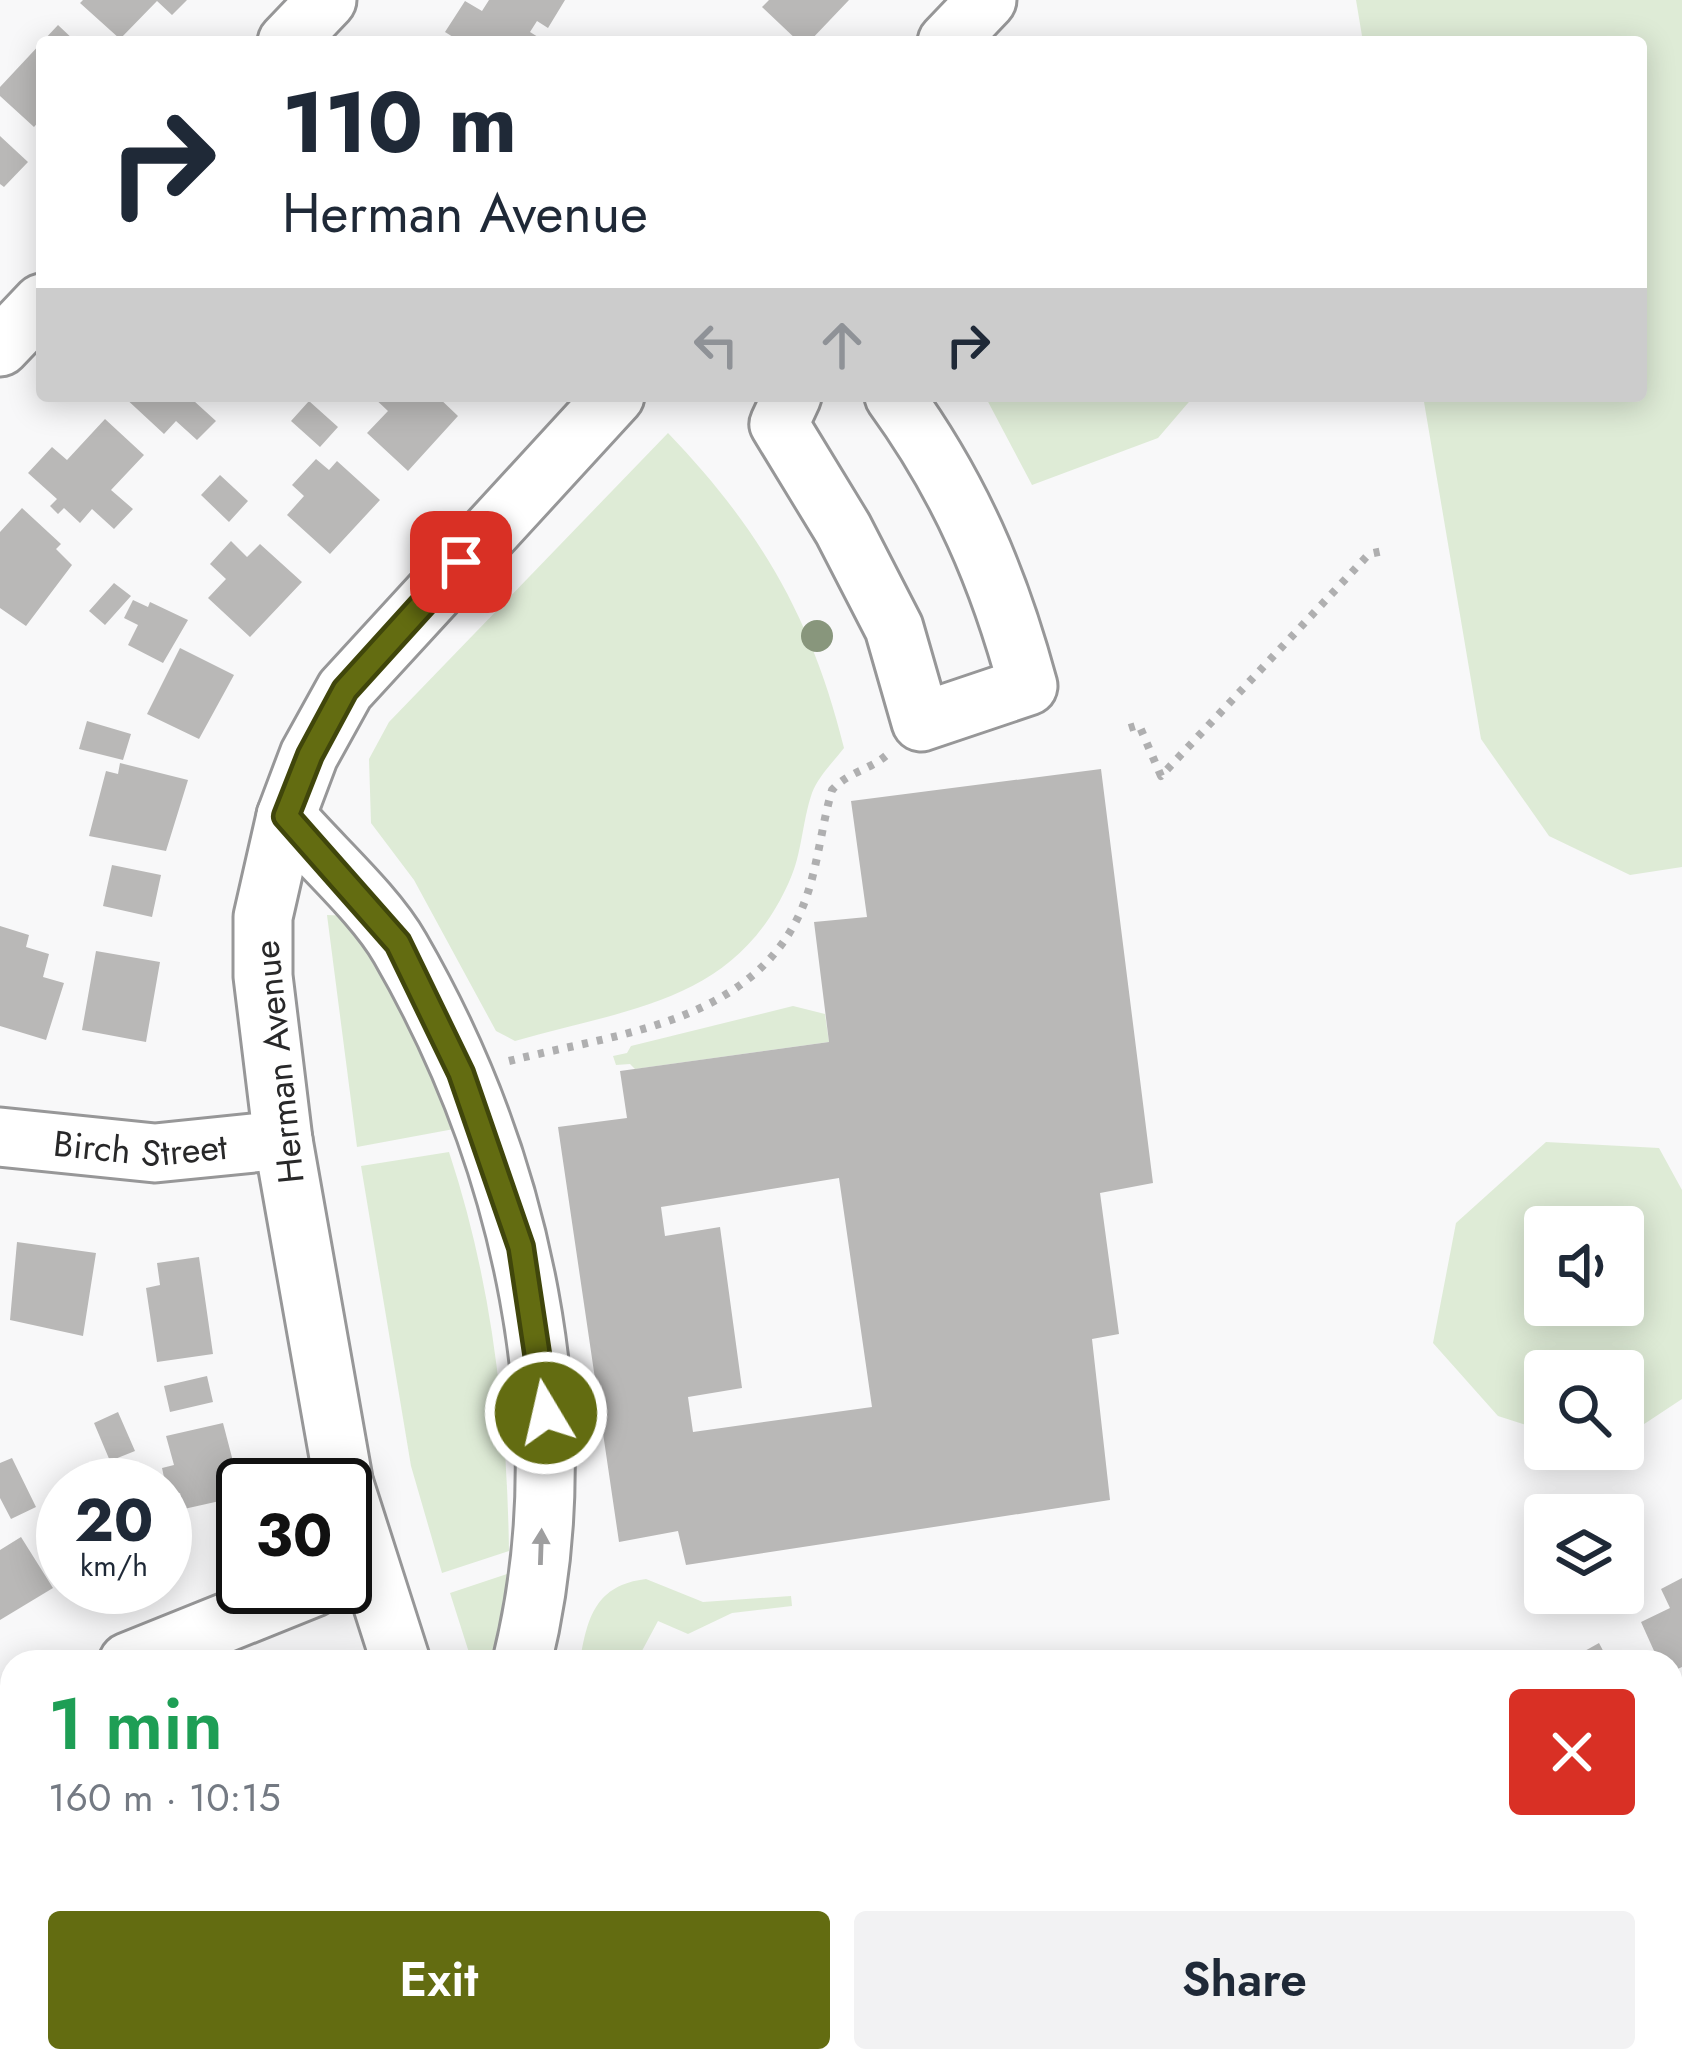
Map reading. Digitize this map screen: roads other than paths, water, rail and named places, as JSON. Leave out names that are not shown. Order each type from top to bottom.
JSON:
[{"type":"street","points":[[293,36],[327,0]]},
{"type":"street","points":[[953,36],[987,0]]},
{"type":"street","points":[[0,347],[36,309]]},
{"type":"street","name":"Herman Avenue","points":[[340,1458],[283,1140],[263,976],[263,917],[286,816],[310,755],[345,690],[609,402]]},
{"type":"street","points":[[790,402],[779,424],[844,529],[894,628],[921,722],[1028,686],[1006,604],[973,522],[936,454],[898,402]]},
{"type":"street","points":[[286,816],[398,943],[461,1073],[521,1247],[546,1413],[539,1594],[525,1650]]},
{"type":"street","name":"Birch Street","points":[[0,1137],[155,1153],[283,1140]]},
{"type":"street","name":"Herman Avenue","points":[[372,1604],[394,1650]]},
{"type":"street","points":[[158,1650],[247,1614]]}]
